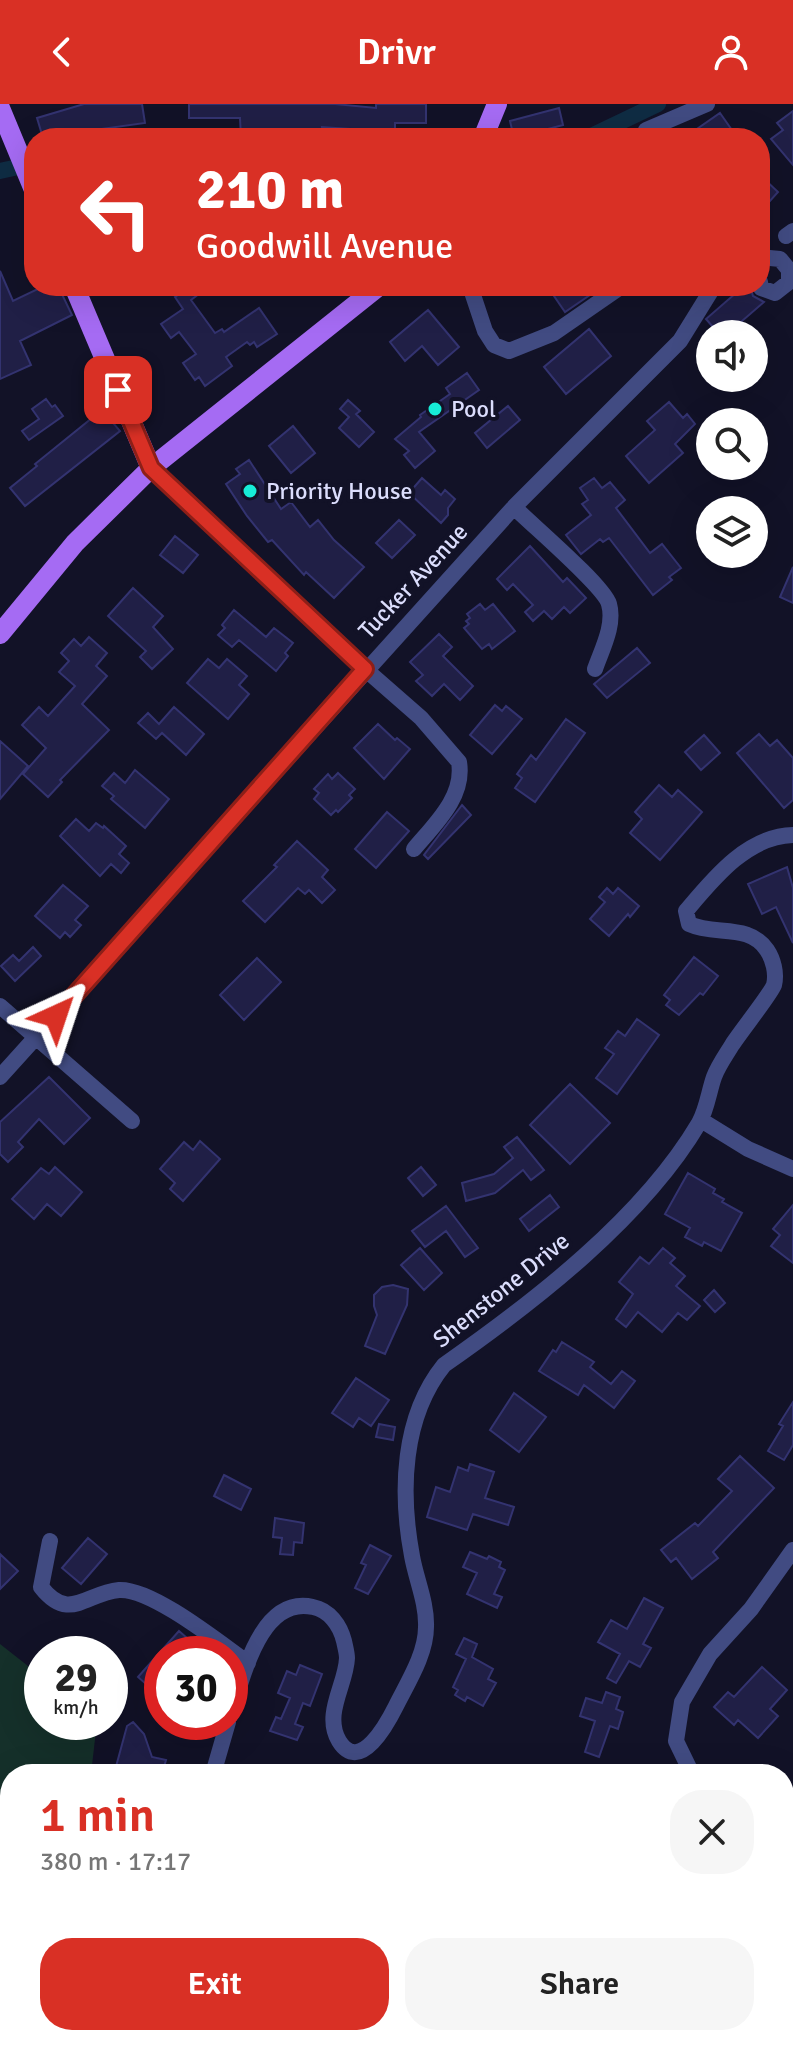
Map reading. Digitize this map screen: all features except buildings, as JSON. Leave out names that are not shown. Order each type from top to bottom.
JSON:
[{"type":"main road","points":[[487,128],[497,104]]},
{"type":"main road","points":[[1,108],[24,165]]},
{"type":"main road","points":[[78,296],[151,468]]},
{"type":"main road","points":[[0,634],[75,543],[151,468],[366,296]]},
{"type":"street","points":[[651,128],[707,104]]},
{"type":"street","points":[[770,258],[780,259],[789,270],[789,282],[775,293],[770,291]]},
{"type":"street","points":[[473,296],[485,331],[494,345],[509,351],[554,333],[608,296]]},
{"type":"street","name":"Tucker Avenue","points":[[0,1077],[514,507],[680,341],[708,296]]},
{"type":"street","points":[[151,468],[421,718],[459,762],[461,770],[448,809],[414,849]]},
{"type":"street","points":[[514,507],[593,581],[609,602],[610,624],[595,669]]},
{"type":"street","name":"Shenstone Drive","points":[[248,1663],[265,1629],[280,1611],[297,1605],[316,1607],[332,1617],[343,1636],[347,1659],[335,1702],[337,1738],[345,1748],[353,1751],[372,1745],[389,1720],[418,1662],[426,1634],[421,1589],[412,1557],[405,1477],[408,1451],[421,1403],[431,1381],[444,1365],[589,1251],[661,1179],[701,1120],[715,1074],[774,985],[774,965],[756,938],[743,932],[704,930],[689,924],[686,911],[734,860],[763,842],[793,835]]},
{"type":"street","points":[[0,1006],[132,1121]]},
{"type":"street","points":[[701,1120],[748,1149],[793,1169]]},
{"type":"street","points":[[50,1541],[41,1587],[57,1603],[77,1604],[120,1590],[139,1595],[192,1622],[211,1636]]},
{"type":"street","points":[[687,1764],[676,1741],[682,1702],[710,1654],[751,1609],[793,1550]]},
{"type":"street","points":[[216,1764],[223,1740]]},
{"type":"green space","points":[[0,1644],[24,1663],[24,1740],[95,1740],[92,1764],[0,1764]]},
{"type":"waterway","points":[[608,128],[658,104]]},
{"type":"waterway","points":[[0,171],[24,166]]},
{"type":"place","name":"Pool","points":[[435,409]]},
{"type":"place","name":"Priority House","points":[[250,491]]},
{"type":"route","points":[[56,1016],[365,669],[151,468],[118,390]]}]
